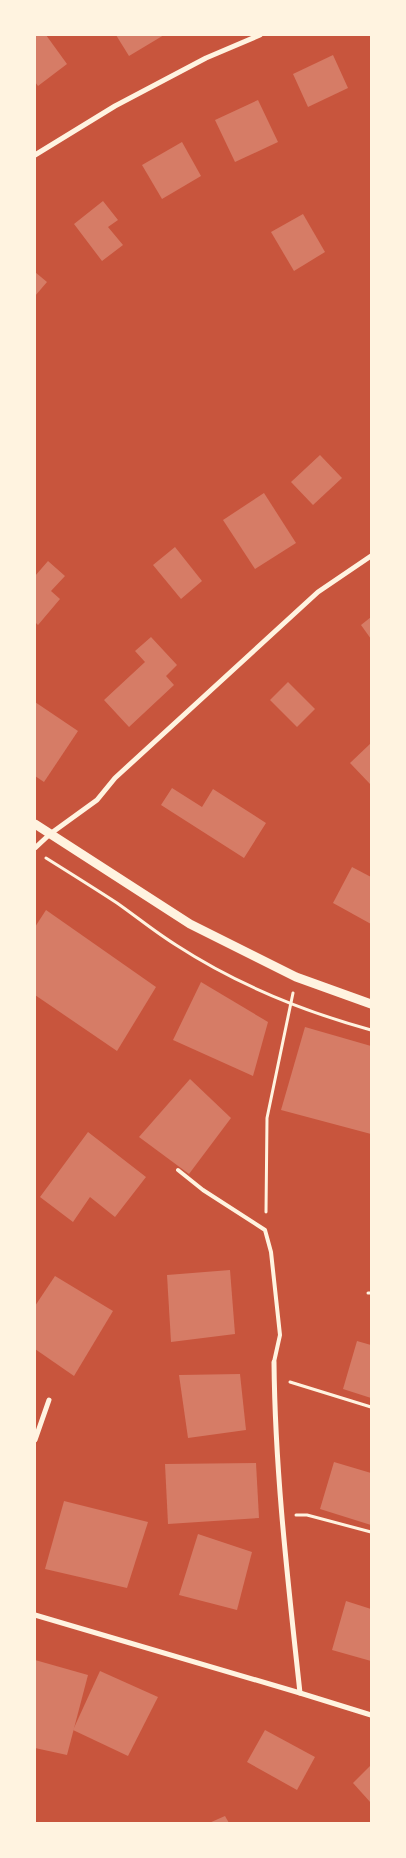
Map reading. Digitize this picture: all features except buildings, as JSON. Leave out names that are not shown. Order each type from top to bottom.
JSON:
[{"type":"street","points":[[35,155],[115,106],[206,58],[260,35]]},
{"type":"street","points":[[35,848],[50,834],[97,800],[115,778],[318,592],[371,556]]},
{"type":"street","points":[[35,824],[190,924],[296,977],[371,1004]]},
{"type":"street","points":[[274,1362],[274,1401],[282,1515],[300,1692]]},
{"type":"street","points":[[35,1440],[49,1400]]},
{"type":"street","points":[[35,1615],[300,1692],[371,1715]]},
{"type":"lane","points":[[178,1170],[203,1190],[265,1230],[271,1252],[280,1335],[274,1362]]},
{"type":"path","points":[[265,1230],[267,1118],[296,977]]},
{"type":"path","points":[[274,1377],[371,1407]]},
{"type":"path","points":[[282,1515],[307,1515],[371,1532]]}]
